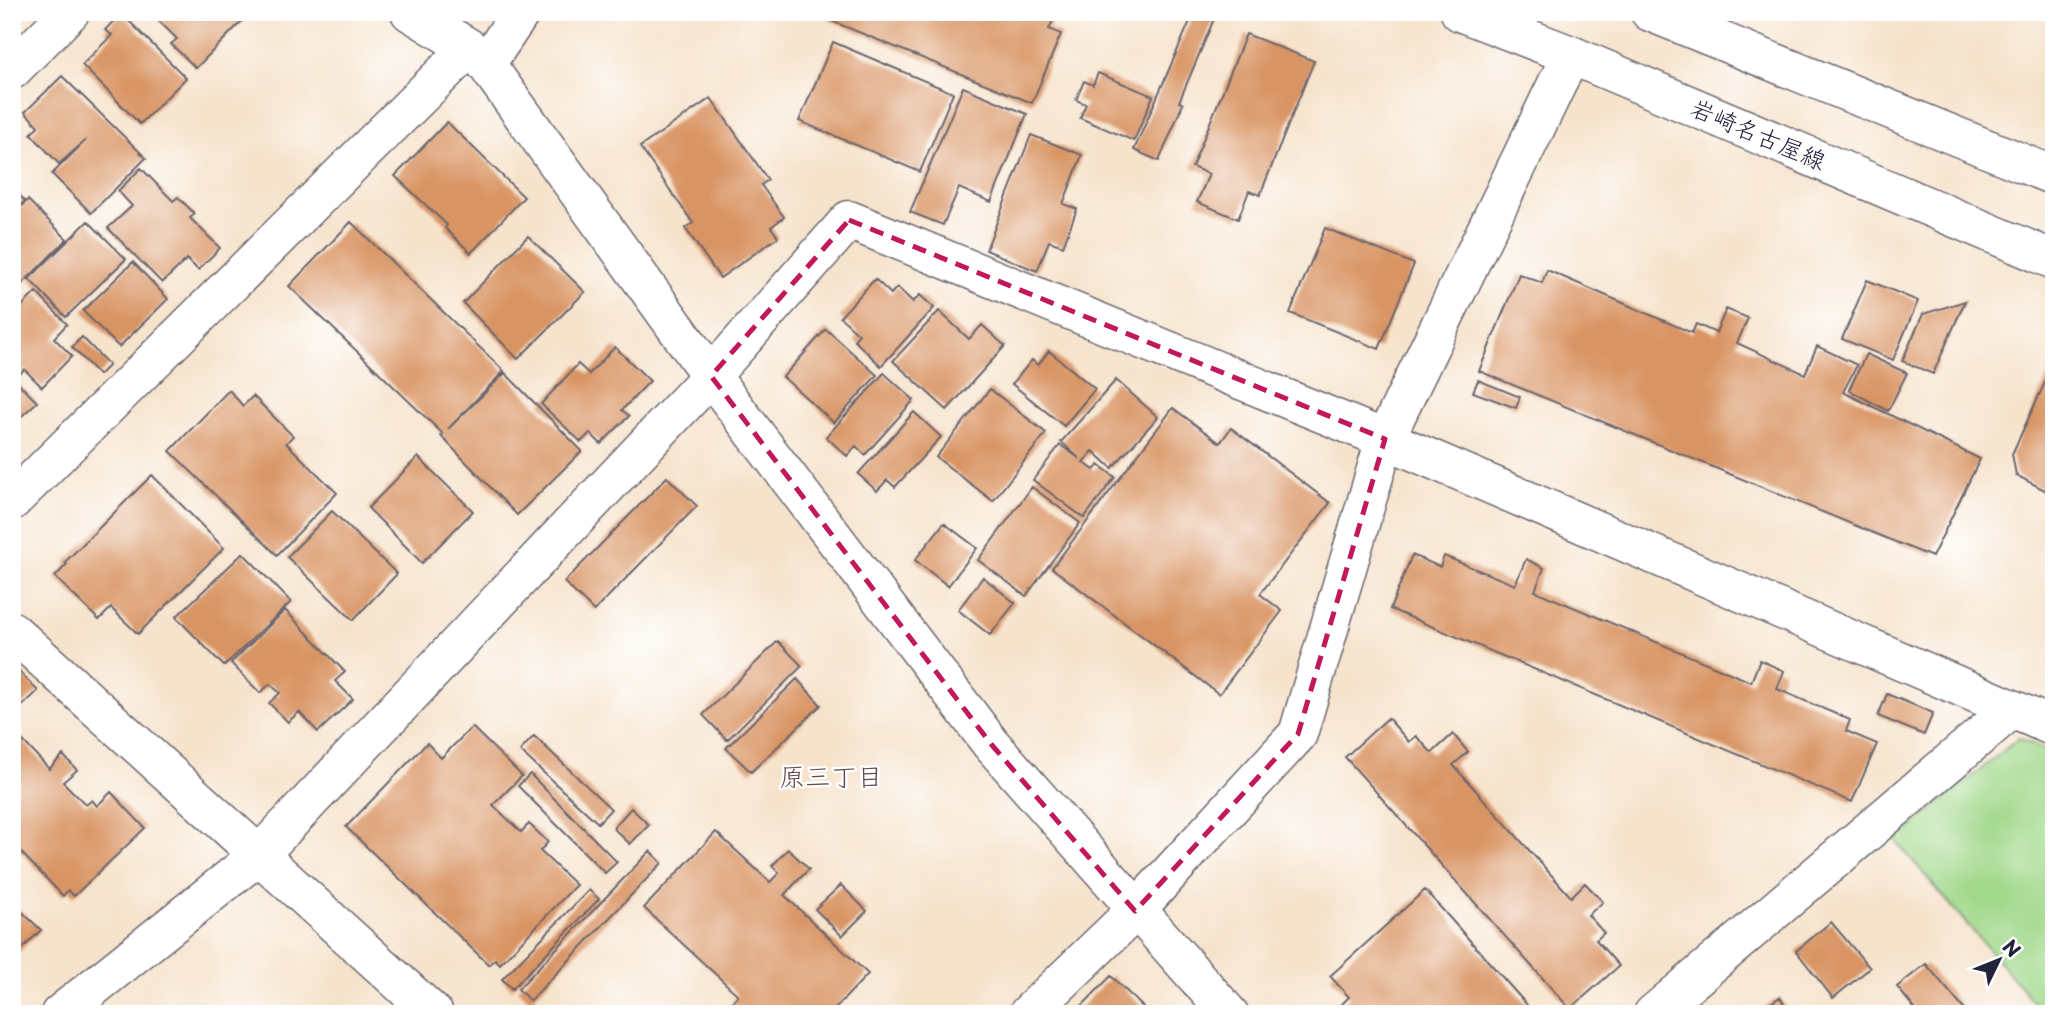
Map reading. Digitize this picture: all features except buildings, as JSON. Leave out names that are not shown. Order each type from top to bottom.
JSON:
[{"type":"street","points":[[12,70],[70,12]]},
{"type":"street","points":[[410,12],[477,56],[711,376],[991,744],[1135,911],[1229,1014]]},
{"type":"street","points":[[12,501],[521,12]]},
{"type":"street","name":"岩崎名古屋線","points":[[1460,12],[1571,55],[2054,260]]},
{"type":"street","points":[[1650,12],[2054,176]]},
{"type":"street","points":[[1028,1014],[1135,911],[1298,734],[1385,439],[1571,55]]},
{"type":"street","points":[[60,1014],[259,855],[711,376],[849,220],[1385,439],[2054,727]]},
{"type":"street","points":[[12,631],[434,1014]]},
{"type":"street","points":[[1653,1014],[2012,709]]},
{"type":"highlighted area","points":[[849,220],[1385,439],[1298,734],[1135,911],[991,744],[711,376]]},
{"type":"green space","points":[[2019,738],[2054,754],[2054,1014],[2044,1014],[1895,840]]},
{"type":"district","name":"原三丁目","points":[[831,777]]}]
